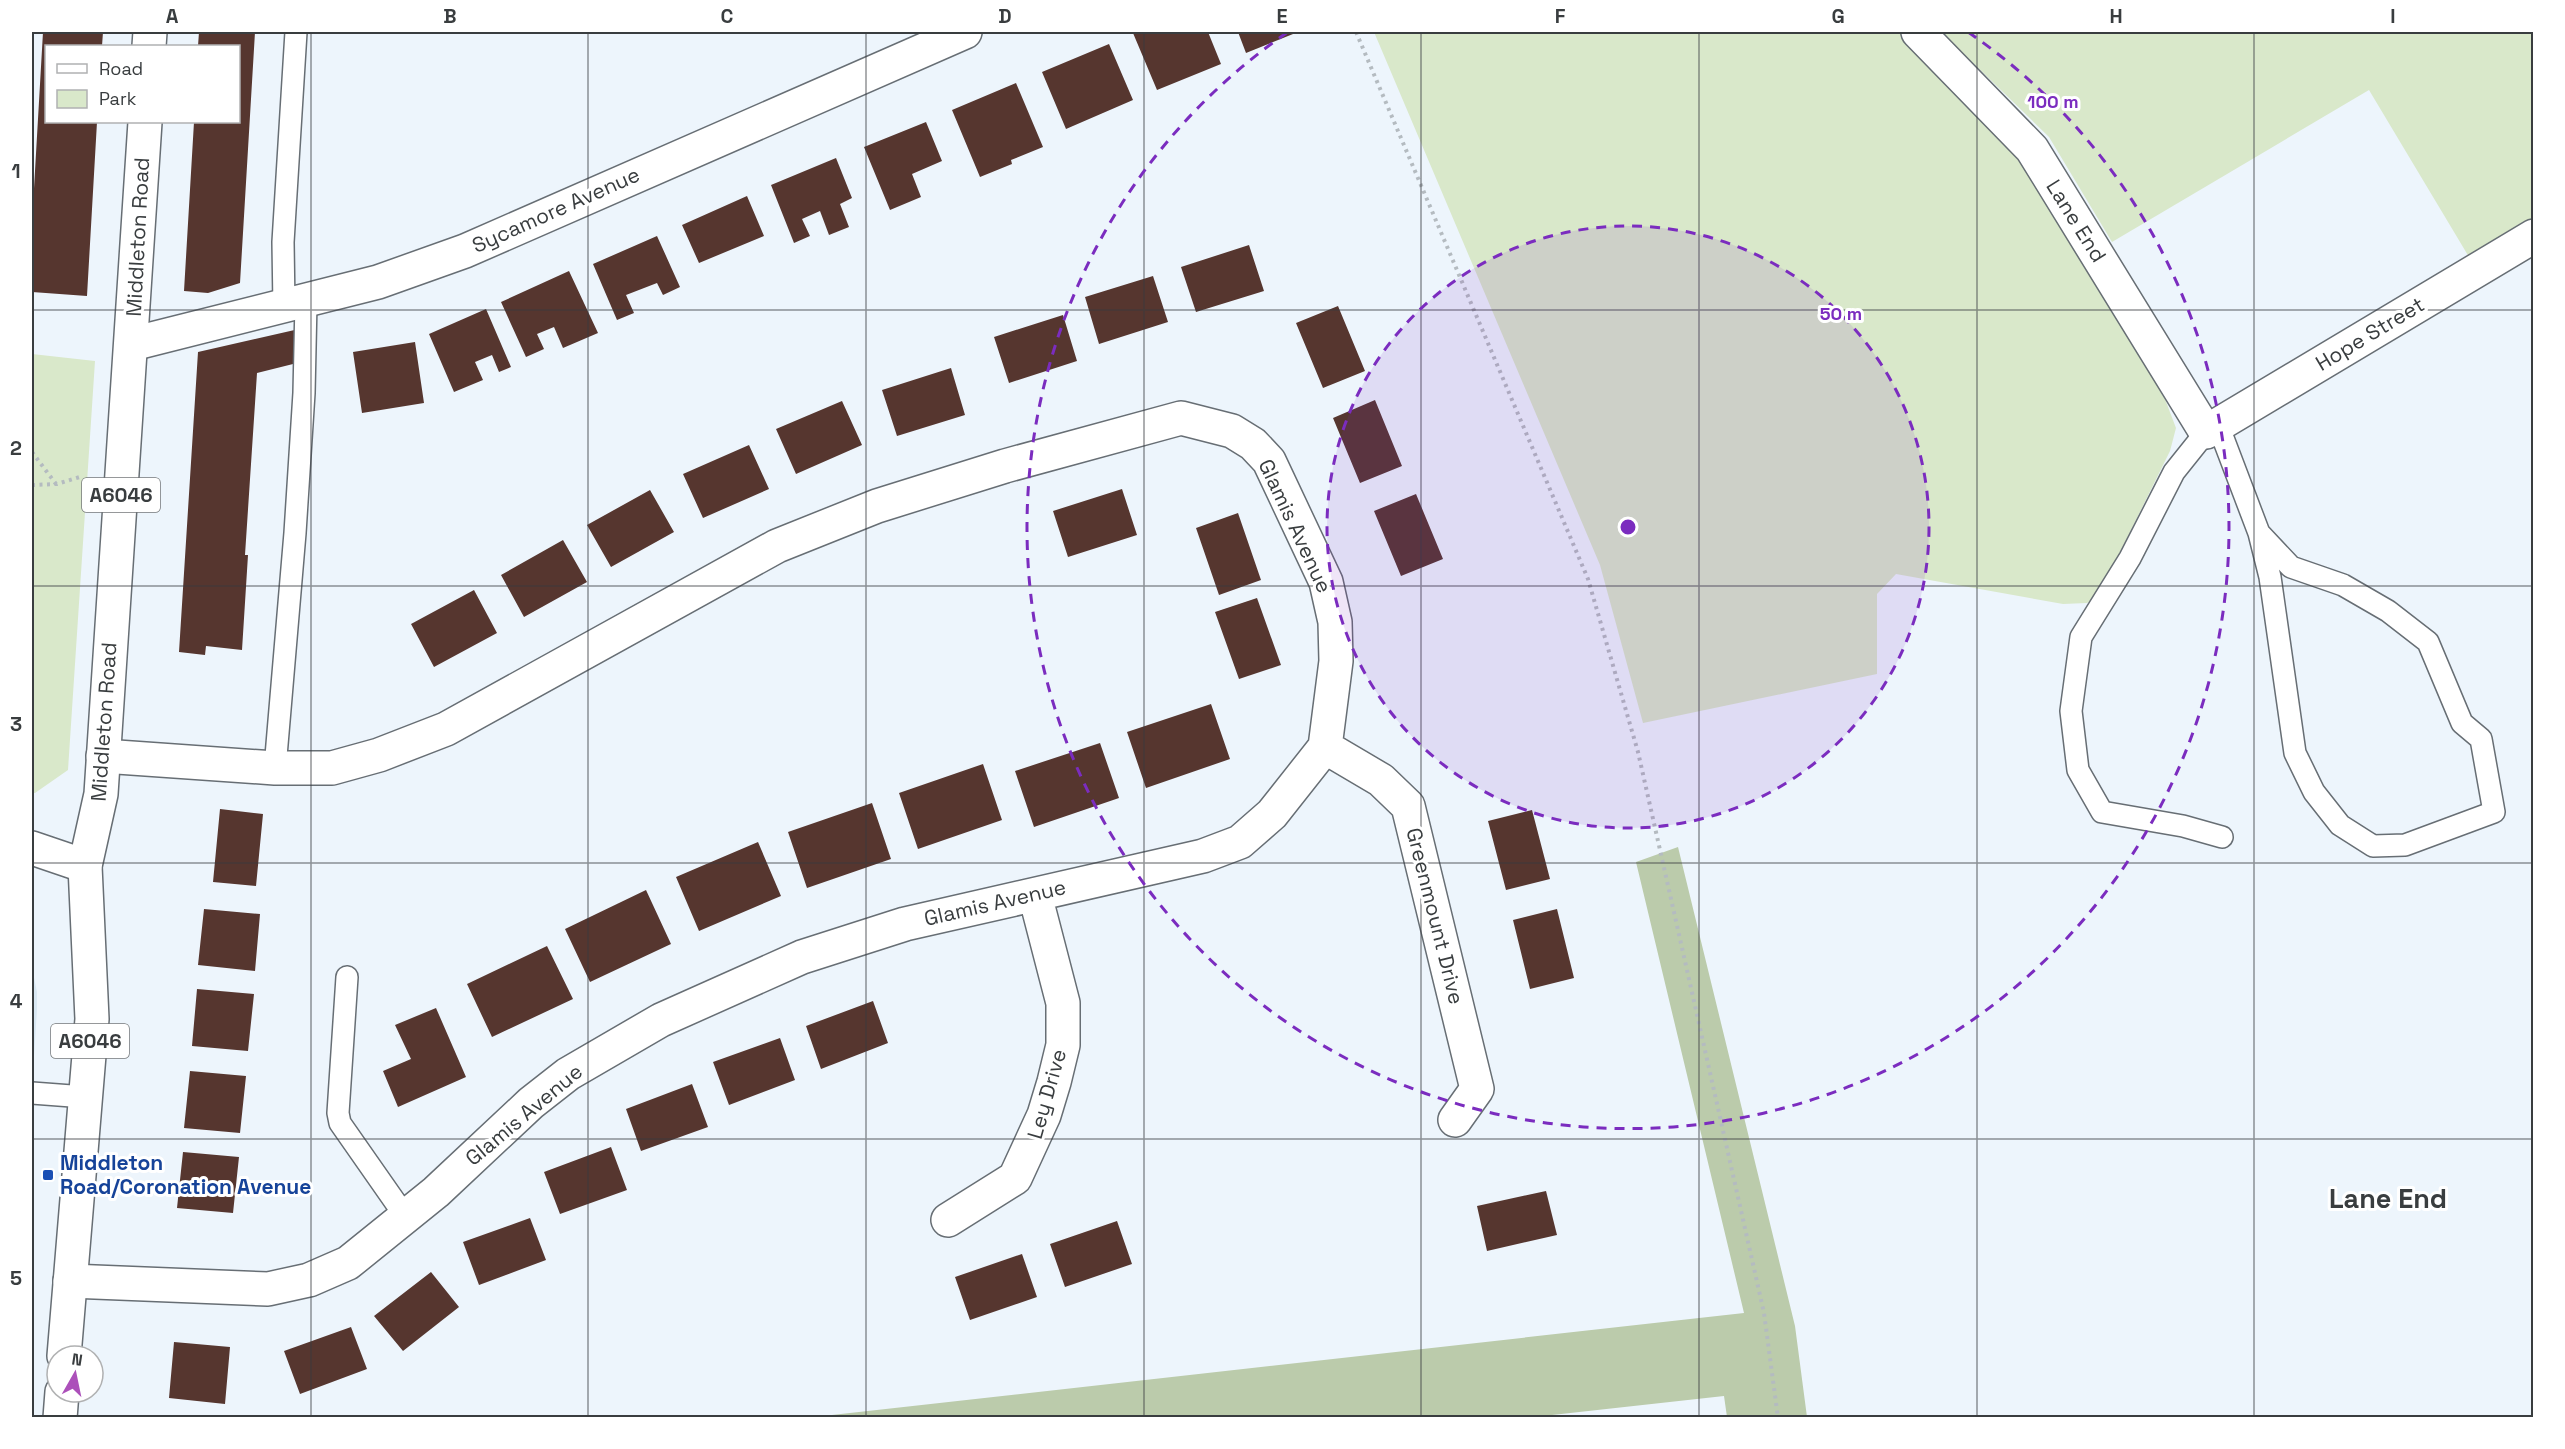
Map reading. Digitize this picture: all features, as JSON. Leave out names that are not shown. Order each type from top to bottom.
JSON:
[{"type":"street","name":"Sycamore Avenue","points":[[132,344],[295,305],[378,282],[465,251],[965,32]]},
{"type":"street","name":"Lane End","points":[[1918,32],[2032,149],[2212,428]]},
{"type":"street","name":"Middleton Road","points":[[65,1344],[92,1019],[85,866],[101,794],[145,123]]},
{"type":"street","name":"Hope Street","points":[[2212,428],[2534,236]]},
{"type":"street","name":"Glamis Avenue","points":[[70,1281],[268,1288],[309,1280],[348,1263],[436,1192],[531,1103],[568,1074],[661,1020],[802,957],[905,924],[1203,856],[1240,842],[1272,814],[1325,747],[1336,661],[1335,621],[1326,582],[1269,461],[1253,444],[1232,431],[1181,418],[1005,466],[877,506],[777,546],[446,729],[379,755],[332,768],[275,768],[103,756]]},
{"type":"street","name":"Greenmount Drive","points":[[1325,747],[1381,780],[1408,806],[1477,1089],[1455,1120]]},
{"type":"street","points":[[32,848],[85,866]]},
{"type":"street","name":"Ley Drive","points":[[948,1220],[1015,1178],[1044,1116],[1054,1082],[1063,1045],[1063,1003],[1035,895]]},
{"type":"lane","points":[[275,768],[295,533],[304,393],[295,305],[283,242],[296,32]]},
{"type":"lane","points":[[2222,837],[2183,826],[2102,812],[2078,770],[2071,711],[2081,638],[2130,558],[2174,472],[2212,428],[2259,533],[2272,587],[2295,753],[2314,792],[2340,825],[2373,846],[2405,845],[2494,812],[2481,740],[2462,723],[2428,642],[2388,611],[2343,585],[2291,567],[2259,533]]},
{"type":"lane","points":[[347,977],[338,1113],[340,1123],[405,1216]]},
{"type":"lane","points":[[32,1093],[85,1097]]},
{"type":"path","points":[[1356,32],[1588,579],[1640,764],[1764,1313],[1778,1418]]},
{"type":"path","points":[[32,452],[57,484]]},
{"type":"path","points":[[32,485],[57,484],[123,461]]},
{"type":"shaded area","points":[[32,968],[37,992],[37,1010],[32,1086]]},
{"type":"green space","points":[[1374,32],[1898,32],[1922,51],[2017,146],[2165,399],[2176,428],[2170,451],[2099,595],[2087,603],[2063,604],[1896,574],[1877,594],[1877,674],[1643,723],[1600,565]]},
{"type":"green space","points":[[1937,32],[2533,32],[2533,222],[2469,257],[2369,90],[2112,242],[2049,137],[1966,56]]},
{"type":"green space","points":[[32,354],[95,361],[68,770],[35,793],[32,793]]},
{"type":"green space","points":[[1678,847],[1795,1326],[1807,1417],[1727,1417],[1724,1396],[1525,1418],[814,1417],[1744,1313],[1636,862]]},
{"type":"building","points":[[43,32],[103,32],[102,45],[45,45],[45,123],[97,123],[87,296],[32,292],[32,223]]},
{"type":"building","points":[[199,32],[255,32],[240,283],[208,293],[184,291],[194,123],[240,123],[240,45],[198,45]]},
{"type":"building","points":[[1208,32],[1221,64],[1157,90],[1133,33]]},
{"type":"building","points":[[1238,32],[1298,32],[1246,53]]},
{"type":"building","points":[[1109,44],[1133,100],[1066,129],[1042,72]]},
{"type":"building","points":[[1016,83],[1043,147],[1011,160],[1012,164],[980,177],[952,110]]},
{"type":"building","points":[[926,122],[942,161],[912,174],[921,197],[890,210],[864,147]]},
{"type":"building","points":[[836,158],[852,198],[840,204],[849,227],[829,235],[820,211],[802,219],[810,236],[794,243],[771,185]]},
{"type":"building","points":[[747,196],[764,236],[699,263],[682,225]]},
{"type":"building","points":[[657,236],[680,287],[663,295],[657,283],[626,295],[634,313],[617,320],[593,264]]},
{"type":"building","points":[[1249,245],[1264,291],[1196,312],[1181,267]]},
{"type":"building","points":[[569,271],[598,333],[563,348],[554,327],[537,334],[544,349],[526,357],[501,302]]},
{"type":"building","points":[[1153,276],[1168,322],[1099,344],[1085,297]]},
{"type":"building","points":[[1338,306],[1365,371],[1323,388],[1296,323]]},
{"type":"building","points":[[486,309],[511,367],[499,372],[492,355],[475,362],[483,380],[454,392],[429,334]]},
{"type":"building","points":[[1063,315],[1077,361],[1009,383],[994,337]]},
{"type":"building","points":[[299,329],[301,362],[257,373],[245,555],[248,555],[242,650],[206,646],[205,655],[179,652],[198,352]]},
{"type":"building","points":[[415,342],[424,403],[362,413],[353,352]]},
{"type":"building","points":[[951,368],[965,415],[897,436],[882,390]]},
{"type":"building","points":[[1375,400],[1402,466],[1360,483],[1333,418]]},
{"type":"building","points":[[842,401],[862,445],[796,474],[776,429]]},
{"type":"building","points":[[749,445],[769,489],[703,518],[683,474]]},
{"type":"building","points":[[1122,489],[1137,535],[1068,557],[1053,511]]},
{"type":"building","points":[[650,490],[674,532],[611,567],[587,525]]},
{"type":"building","points":[[1416,494],[1443,559],[1401,576],[1374,511]]},
{"type":"building","points":[[1238,513],[1261,580],[1219,595],[1196,528]]},
{"type":"building","points":[[563,540],[587,582],[524,617],[501,575]]},
{"type":"building","points":[[474,590],[497,633],[434,667],[411,624]]},
{"type":"building","points":[[1257,598],[1281,665],[1239,679],[1215,612]]},
{"type":"building","points":[[1211,704],[1230,759],[1146,788],[1127,732]]},
{"type":"building","points":[[1100,743],[1119,798],[1034,827],[1015,771]]},
{"type":"building","points":[[983,764],[1002,820],[918,849],[899,793]]},
{"type":"building","points":[[872,803],[891,859],[807,888],[788,832]]},
{"type":"building","points":[[220,809],[263,814],[256,886],[213,882]]},
{"type":"building","points":[[1532,810],[1550,879],[1506,890],[1488,821]]},
{"type":"building","points":[[758,842],[781,896],[699,931],[676,877]]},
{"type":"building","points":[[646,890],[671,944],[590,982],[565,929]]},
{"type":"building","points":[[204,909],[260,914],[255,971],[198,965]]},
{"type":"building","points":[[1557,909],[1574,978],[1530,989],[1513,920]]},
{"type":"building","points":[[547,946],[573,999],[492,1037],[467,984]]},
{"type":"building","points":[[197,989],[254,994],[248,1051],[192,1046]]},
{"type":"building","points":[[873,1001],[888,1043],[821,1069],[806,1026]]},
{"type":"building","points":[[436,1008],[466,1077],[398,1107],[383,1071],[411,1059],[395,1025]]},
{"type":"building","points":[[780,1038],[795,1080],[729,1105],[713,1062]]},
{"type":"building","points":[[190,1071],[246,1076],[240,1133],[184,1128]]},
{"type":"building","points":[[692,1084],[708,1127],[641,1151],[626,1109]]},
{"type":"building","points":[[611,1147],[627,1190],[560,1214],[544,1172]]},
{"type":"building","points":[[183,1152],[239,1157],[233,1213],[177,1208]]},
{"type":"building","points":[[1546,1191],[1557,1235],[1487,1251],[1477,1206]]},
{"type":"building","points":[[530,1218],[546,1260],[479,1285],[463,1242]]},
{"type":"building","points":[[1117,1221],[1132,1264],[1065,1287],[1050,1244]]},
{"type":"building","points":[[1022,1254],[1037,1297],[970,1320],[955,1277]]},
{"type":"building","points":[[431,1272],[459,1307],[403,1351],[374,1316]]},
{"type":"building","points":[[351,1327],[367,1369],[300,1394],[284,1351]]},
{"type":"building","points":[[174,1342],[230,1347],[225,1404],[169,1398]]},
{"type":"place","name":"Middleton Road/Coronation Avenue","points":[[48,1175]]},
{"type":"district","name":"Lane End","points":[[2388,1199]]}]
